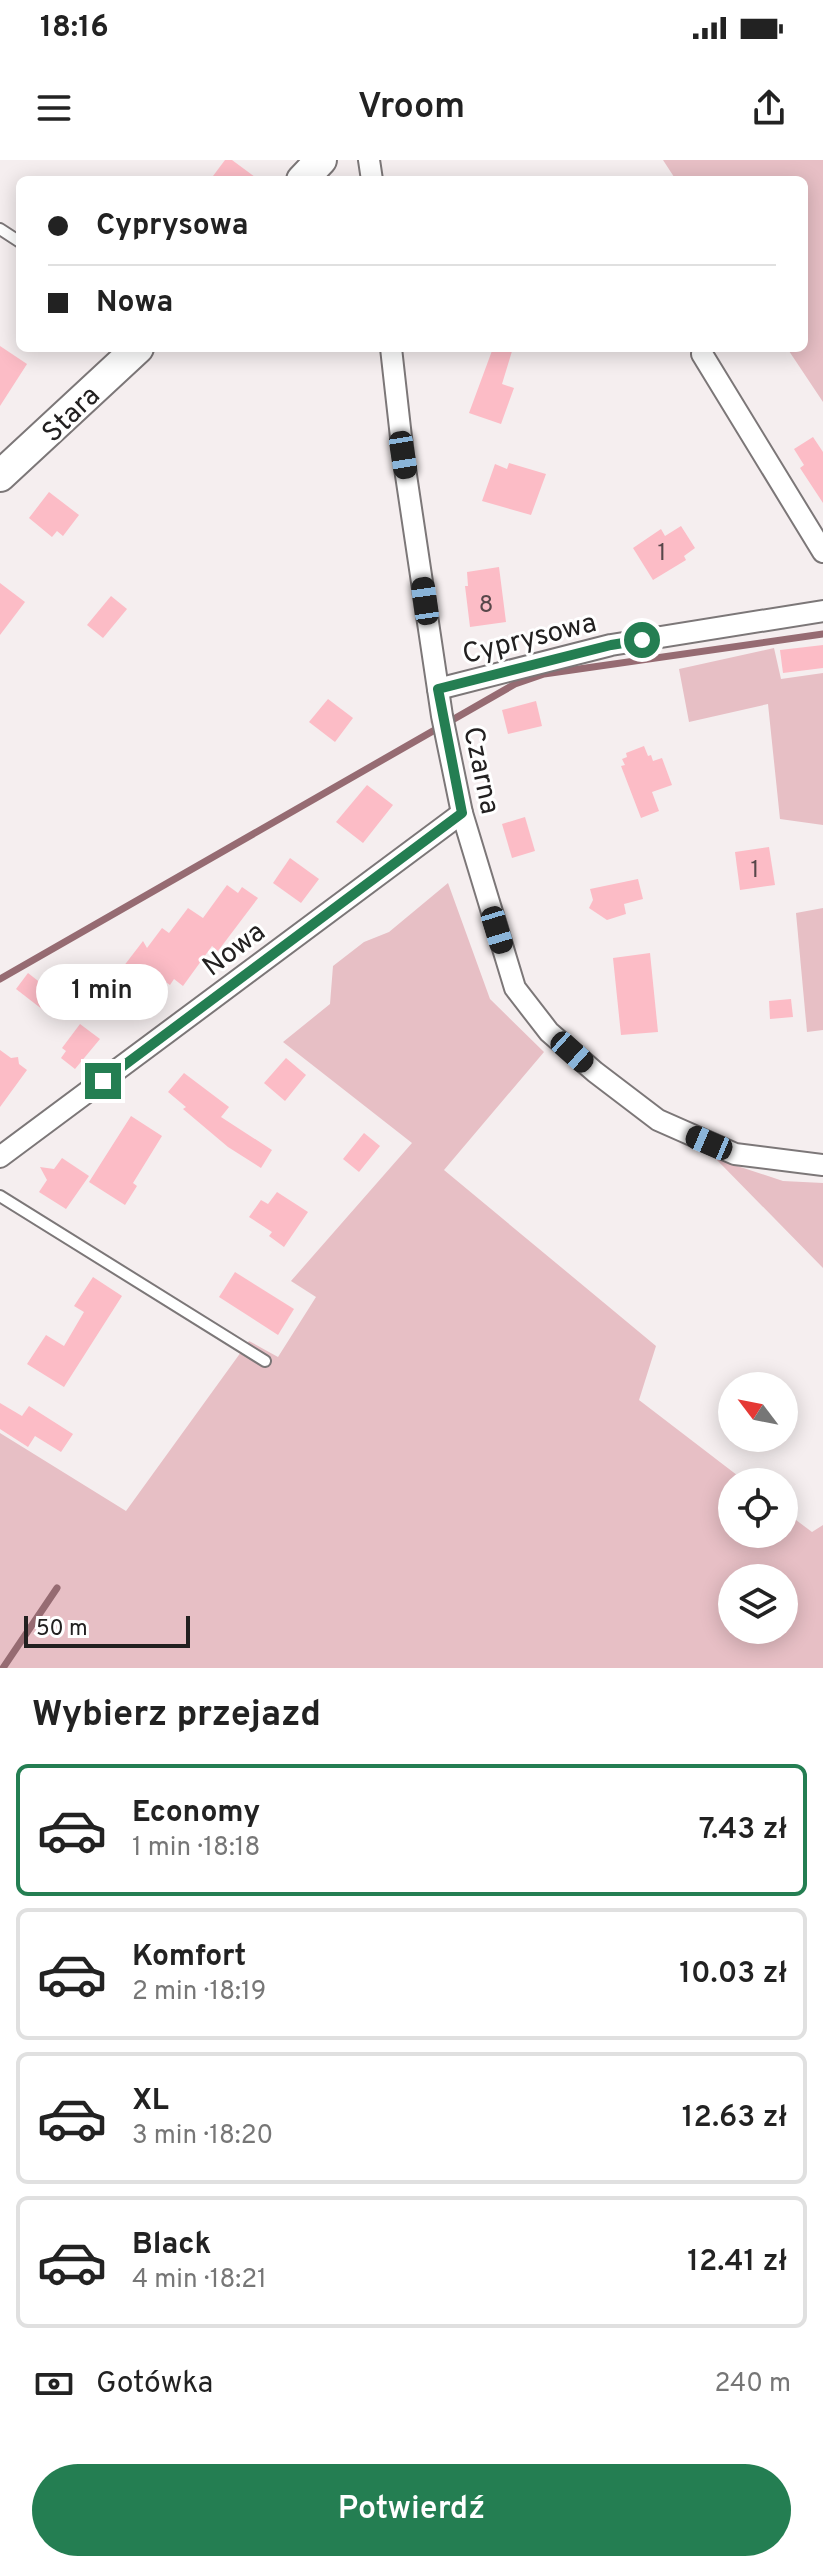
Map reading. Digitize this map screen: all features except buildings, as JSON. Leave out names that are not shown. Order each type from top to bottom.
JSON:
[{"type":"street","points":[[306,176],[321,160]]},
{"type":"street","name":"Stara","points":[[0,476],[134,352]]},
{"type":"street","name":"Czarna","points":[[391,352],[403,455],[444,724],[462,813],[515,988],[549,1032],[658,1120],[735,1154],[823,1165]]},
{"type":"street","points":[[702,354],[823,552]]},
{"type":"street","name":"Cyprysowa","points":[[438,689],[611,645],[823,611]]},
{"type":"street","name":"Nowa","points":[[0,1157],[462,813]]},
{"type":"lane","points":[[0,1196],[265,1361]]},
{"type":"shaded area","points":[[663,160],[823,160],[823,402],[790,352],[808,352],[808,176],[673,176]]},
{"type":"shaded area","points":[[774,648],[781,679],[823,673],[823,825],[780,819],[768,704],[689,722],[679,669]]},
{"type":"shaded area","points":[[448,883],[490,999],[544,1052],[444,1170],[656,1346],[639,1400],[728,1468],[718,1468],[718,1548],[798,1548],[798,1522],[812,1532],[823,1525],[823,1668],[0,1668],[0,1433],[126,1511],[249,1341],[278,1357],[316,1297],[291,1281],[412,1143],[283,1042],[330,1004],[333,966],[364,942],[389,932]]},
{"type":"shaded area","points":[[823,908],[823,1030],[807,1032],[796,913]]},
{"type":"shaded area","points":[[716,1159],[783,1181],[823,1183],[823,1268]]},
{"type":"waterway","points":[[0,979],[515,684],[544,674],[823,634]]},
{"type":"waterway","points":[[3,1668],[57,1588]]},
{"type":"route","points":[[103,1081],[462,813],[438,689],[642,640]]}]
